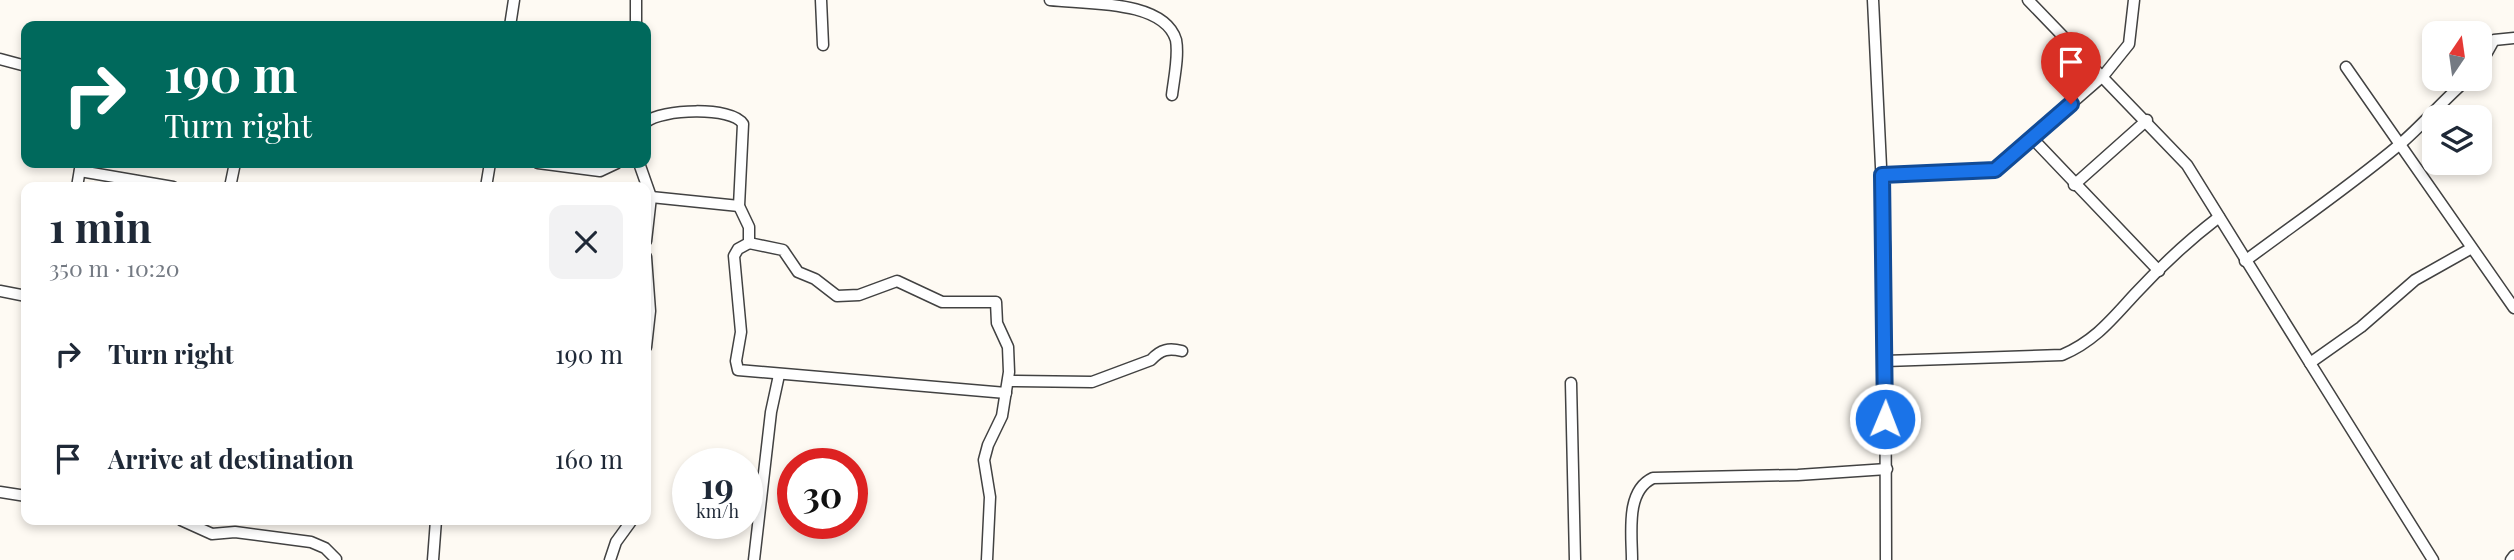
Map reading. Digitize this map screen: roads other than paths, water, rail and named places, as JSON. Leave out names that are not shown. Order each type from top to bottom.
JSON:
[{"type":"street","points":[[511,21],[514,0]]},
{"type":"street","points":[[636,0],[636,21]]},
{"type":"street","points":[[821,0],[823,45]]},
{"type":"street","points":[[1050,0],[1147,8],[1164,18],[1176,42],[1172,94]]},
{"type":"street","points":[[1873,0],[1882,175],[1886,560]]},
{"type":"street","points":[[2028,0],[2104,75],[2187,165],[2433,560]]},
{"type":"street","points":[[1882,175],[1995,170],[2104,75],[2129,44],[2134,0]]},
{"type":"street","points":[[2492,44],[2494,40],[2514,38]]},
{"type":"street","points":[[0,59],[21,65]]},
{"type":"street","points":[[2346,67],[2514,308]]},
{"type":"street","points":[[2245,261],[2400,145],[2453,91]]},
{"type":"street","points":[[651,119],[659,114],[696,112],[733,114],[740,119],[743,138],[739,206],[749,227],[749,243]]},
{"type":"street","points":[[2074,185],[2147,120]]},
{"type":"street","points":[[2033,139],[2074,185],[2159,271]]},
{"type":"street","points":[[86,168],[150,182]]},
{"type":"street","points":[[577,168],[600,171],[606,168]]},
{"type":"street","points":[[651,197],[739,206]]},
{"type":"street","points":[[1885,361],[1964,361],[2006,356],[2062,355],[2080,348],[2109,325],[2159,271],[2219,217]]},
{"type":"street","points":[[987,560],[989,496],[985,460],[988,445],[1002,416],[1006,393],[1008,381],[1008,347],[997,323],[996,302],[942,302],[897,281],[859,295],[837,296],[815,279],[798,272],[783,250],[749,243],[738,248],[734,256],[741,332],[736,367],[738,370],[1006,393]]},
{"type":"street","points":[[2310,363],[2361,327],[2415,281],[2470,248]]},
{"type":"street","points":[[0,291],[21,295]]},
{"type":"street","points":[[1008,381],[1092,382],[1151,360],[1158,352],[1171,348],[1182,351]]},
{"type":"street","points":[[754,560],[779,375]]},
{"type":"street","points":[[1571,383],[1574,560]]},
{"type":"street","points":[[1632,560],[1633,505],[1638,490],[1653,478],[1798,475],[1887,469]]},
{"type":"street","points":[[0,492],[21,495]]},
{"type":"street","points":[[192,525],[212,534],[235,532],[311,542],[325,548],[339,560]]},
{"type":"street","points":[[433,560],[436,525]]},
{"type":"street","points":[[610,560],[616,542],[628,525]]}]
